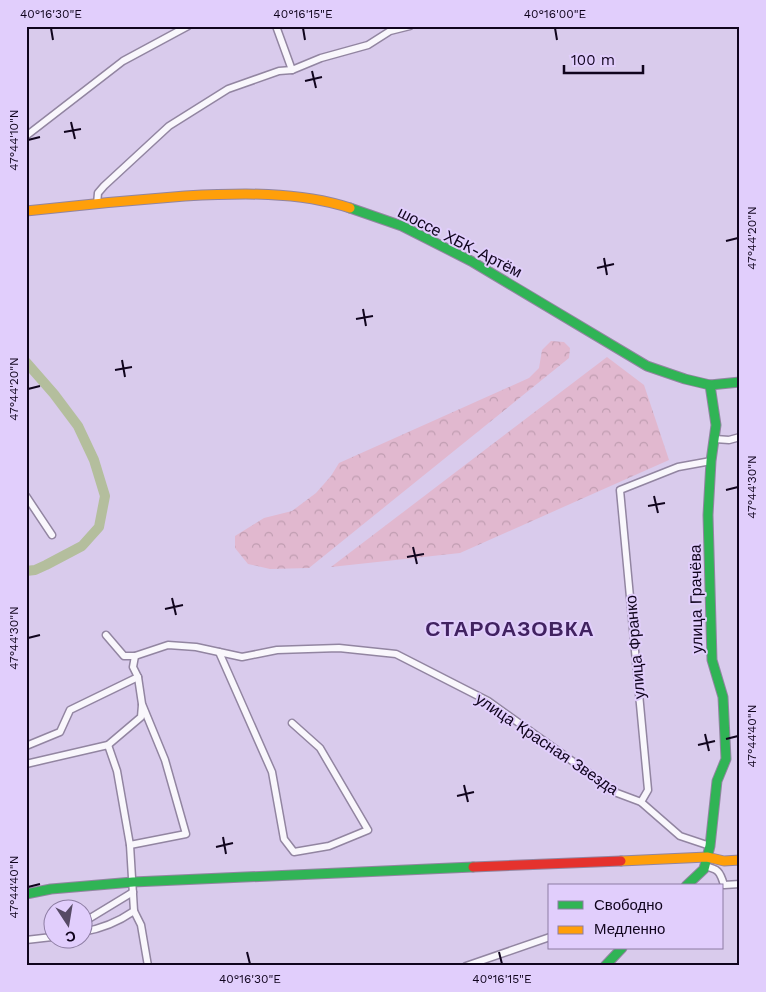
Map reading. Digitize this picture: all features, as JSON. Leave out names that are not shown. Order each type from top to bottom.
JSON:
[{"type":"street","points":[[26,136],[122,61],[188,26]]},
{"type":"street","points":[[276,26],[292,70]]},
{"type":"street","points":[[98,204],[98,193],[104,186],[169,126],[228,90],[279,70],[292,70],[321,58],[368,45],[390,31],[410,26]]},
{"type":"street","name":"шоссе ХБК-Артём","points":[[26,211],[126,200],[243,193],[328,201],[402,226],[471,261],[647,366],[710,385],[740,382]]},
{"type":"street","name":"улица Грачёва","points":[[705,864],[710,846],[717,781],[726,759],[724,697],[712,660],[708,515],[716,426],[710,385]]},
{"type":"street","points":[[715,439],[729,440],[740,437]]},
{"type":"street","name":"улица Франко","points":[[641,802],[648,790],[620,490],[678,468],[712,461]]},
{"type":"street","points":[[26,496],[52,535]]},
{"type":"street","points":[[26,764],[108,744],[141,717],[142,704],[138,677],[133,667],[135,656],[124,656],[106,635]]},
{"type":"street","name":"улица Красная Звезда","points":[[135,656],[168,645],[196,647],[242,657],[276,650],[339,648],[396,654],[488,701],[617,793],[641,802]]},
{"type":"street","points":[[219,652],[272,772],[284,839],[294,852],[329,846],[368,830],[320,748],[292,723]]},
{"type":"street","points":[[26,746],[60,732],[70,710],[138,677]]},
{"type":"street","points":[[130,845],[186,834],[165,760],[142,704]]},
{"type":"street","points":[[108,744],[117,771],[130,845],[134,911],[141,925],[148,966]]},
{"type":"street","points":[[641,802],[680,836],[710,846]]},
{"type":"street","points":[[26,894],[51,889],[133,882],[705,864],[740,860]]},
{"type":"street","points":[[705,864],[720,872],[724,884]]},
{"type":"street","points":[[688,884],[705,864]]},
{"type":"street","points":[[724,885],[740,884]]},
{"type":"street","points":[[92,916],[133,892]]},
{"type":"street","points":[[92,930],[123,918],[134,911]]},
{"type":"street","points":[[26,940],[42,938]]},
{"type":"street","points":[[466,966],[548,938]]},
{"type":"street","points":[[605,966],[620,950]]},
{"type":"green space","points":[[551,341],[564,342],[570,348],[569,358],[309,568],[270,569],[248,564],[235,548],[235,536],[264,518],[292,511],[316,493],[331,476],[339,463],[529,378],[539,368],[542,350]]},
{"type":"green space","points":[[607,357],[644,385],[669,460],[460,553],[331,567]]},
{"type":"waterway","points":[[26,362],[54,394],[78,426],[94,460],[105,496],[99,527],[82,546],[35,570],[26,571]]},
{"type":"traffic: fast","points":[[350,208],[402,226],[471,261],[647,366],[710,385],[740,382]]},
{"type":"traffic: fast","points":[[688,884],[704,869],[710,846],[717,781],[726,759],[723,697],[712,660],[708,515],[711,461],[716,425],[710,385]]},
{"type":"traffic: fast","points":[[26,894],[51,889],[133,882],[473,867]]},
{"type":"traffic: fast","points":[[605,966],[620,950]]},
{"type":"traffic: slow","points":[[26,211],[226,194],[289,196],[330,202],[350,208]]},
{"type":"traffic: slow","points":[[621,861],[707,857],[724,861],[740,860]]},
{"type":"traffic: jam","points":[[473,867],[621,861]]},
{"type":"district","name":"СТАРОАЗОВКА","points":[[510,628]]}]
